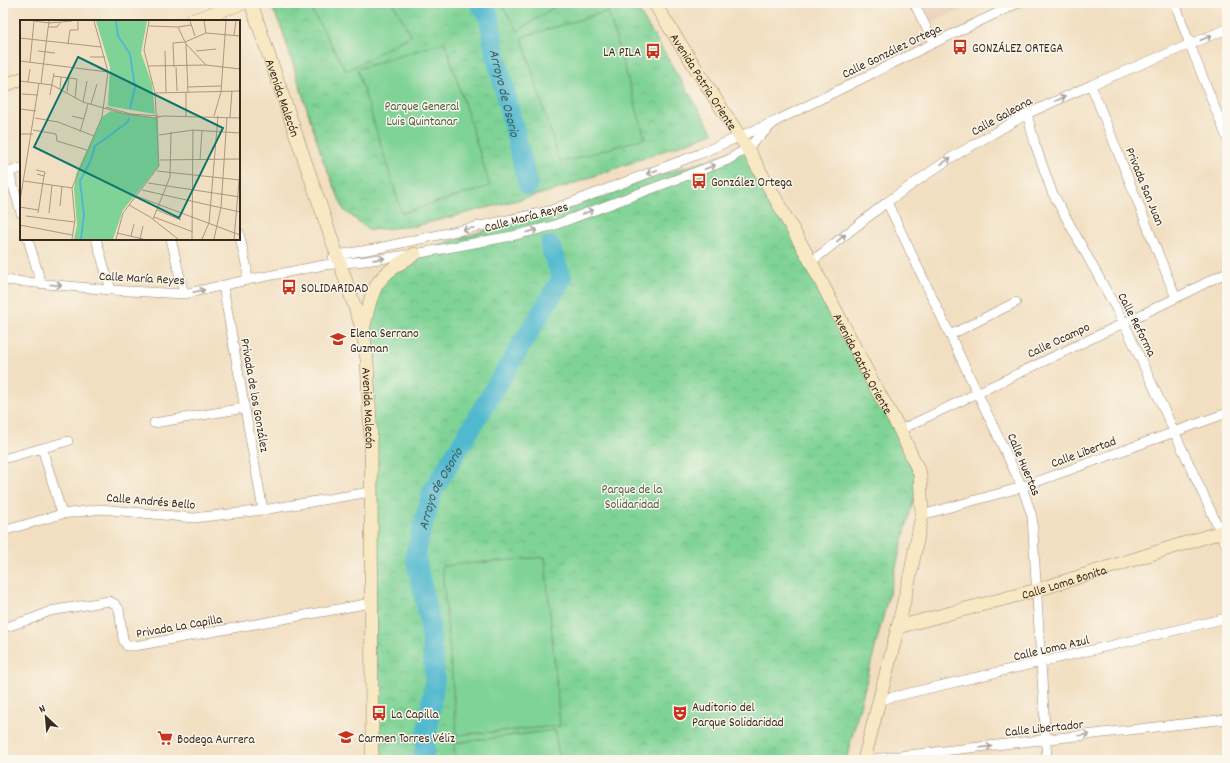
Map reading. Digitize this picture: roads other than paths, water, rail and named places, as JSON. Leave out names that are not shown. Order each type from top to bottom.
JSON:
[{"type":"street","points":[[194,20],[243,3]]},
{"type":"street","name":"Avenida Malecón","points":[[251,3],[363,331],[367,360],[371,442],[372,760]]},
{"type":"street","name":"Avenida Patria Oriente","points":[[654,3],[747,148],[811,262],[872,381],[900,430],[920,474],[922,515],[898,627],[864,760]]},
{"type":"street","points":[[914,3],[934,43]]},
{"type":"street","name":"Calle González Ortega","points":[[740,136],[776,121],[1018,3]]},
{"type":"street","points":[[1175,3],[1227,138]]},
{"type":"street","name":"Calle Galeana","points":[[811,262],[887,202],[949,159],[1027,114],[1091,85],[1227,29]]},
{"type":"street","points":[[3,86],[20,79]]},
{"type":"street","name":"Privada San Juan","points":[[1091,85],[1176,298]]},
{"type":"street","name":"Calle Reforma","points":[[1027,114],[1035,144],[1052,192],[1124,323],[1223,531],[1227,546]]},
{"type":"street","name":"Calle González Ortega","points":[[747,148],[776,121]]},
{"type":"street","name":"Calle María Reyes","points":[[3,280],[111,290],[184,294],[324,265],[374,249],[550,211],[699,154],[740,136]]},
{"type":"street","name":"Calle María Reyes","points":[[339,259],[365,261],[415,254],[512,236],[552,226],[712,167],[728,160],[747,148]]},
{"type":"street","points":[[20,168],[6,173],[20,210]]},
{"type":"street","name":"Calle Huertas","points":[[887,202],[1022,487],[1032,516],[1038,590],[1047,760]]},
{"type":"street","points":[[240,238],[247,269],[247,280]]},
{"type":"street","points":[[28,240],[41,283]]},
{"type":"street","points":[[96,240],[111,290]]},
{"type":"street","points":[[171,240],[184,294]]},
{"type":"street","points":[[363,331],[368,307],[377,283],[390,270],[415,254]]},
{"type":"street","name":"Calle Ocampo","points":[[900,430],[1176,298],[1227,272]]},
{"type":"street","name":"Privada de los González","points":[[223,286],[263,510]]},
{"type":"street","points":[[950,335],[1016,302]]},
{"type":"street","points":[[154,423],[245,408]]},
{"type":"street","name":"Calle Libertad","points":[[922,515],[1022,487],[1227,413]]},
{"type":"street","points":[[3,459],[68,441]]},
{"type":"street","points":[[42,448],[62,514]]},
{"type":"street","name":"Calle Andrés Bello","points":[[3,531],[62,514],[101,509],[194,518],[263,510],[370,492]]},
{"type":"street","name":"Calle Loma Bonita","points":[[898,627],[1038,590],[1223,531]]},
{"type":"street","name":"Privada La Capilla","points":[[3,628],[50,611],[109,601],[115,604],[118,609],[123,639],[127,646],[135,646],[371,603]]},
{"type":"street","name":"Calle Loma Azul","points":[[880,700],[1227,618]]},
{"type":"street","name":"Calle Libertador","points":[[864,760],[1227,719]]},
{"type":"waterway","name":"Arroyo de Osorio","points":[[479,3],[489,16],[495,52],[528,185]]},
{"type":"waterway","name":"Arroyo de Osorio","points":[[423,760],[435,678],[429,618],[415,555],[432,492],[562,278],[550,246]]},
{"type":"place","name":"GONZÁLEZ ORTEGA","points":[[960,47]]},
{"type":"place","name":"LA PILA","points":[[653,51]]},
{"type":"place","name":"González Ortega","points":[[699,181]]},
{"type":"place","name":"SOLIDARIDAD","points":[[289,287]]},
{"type":"place","name":"Elena Serrano Guzman","points":[[338,339]]},
{"type":"place","name":"La Capilla","points":[[379,713]]},
{"type":"place","name":"Auditorio del Parque Solidaridad","points":[[680,713]]},
{"type":"place","name":"Carmen Torres Véliz","points":[[346,737]]},
{"type":"place","name":"Bodega Aurrera","points":[[165,738]]},
{"type":"park label","name":"Parque General Luis Quintanar","points":[[422,112]]},
{"type":"park label","name":"Parque de la Solidaridad","points":[[632,496]]}]
